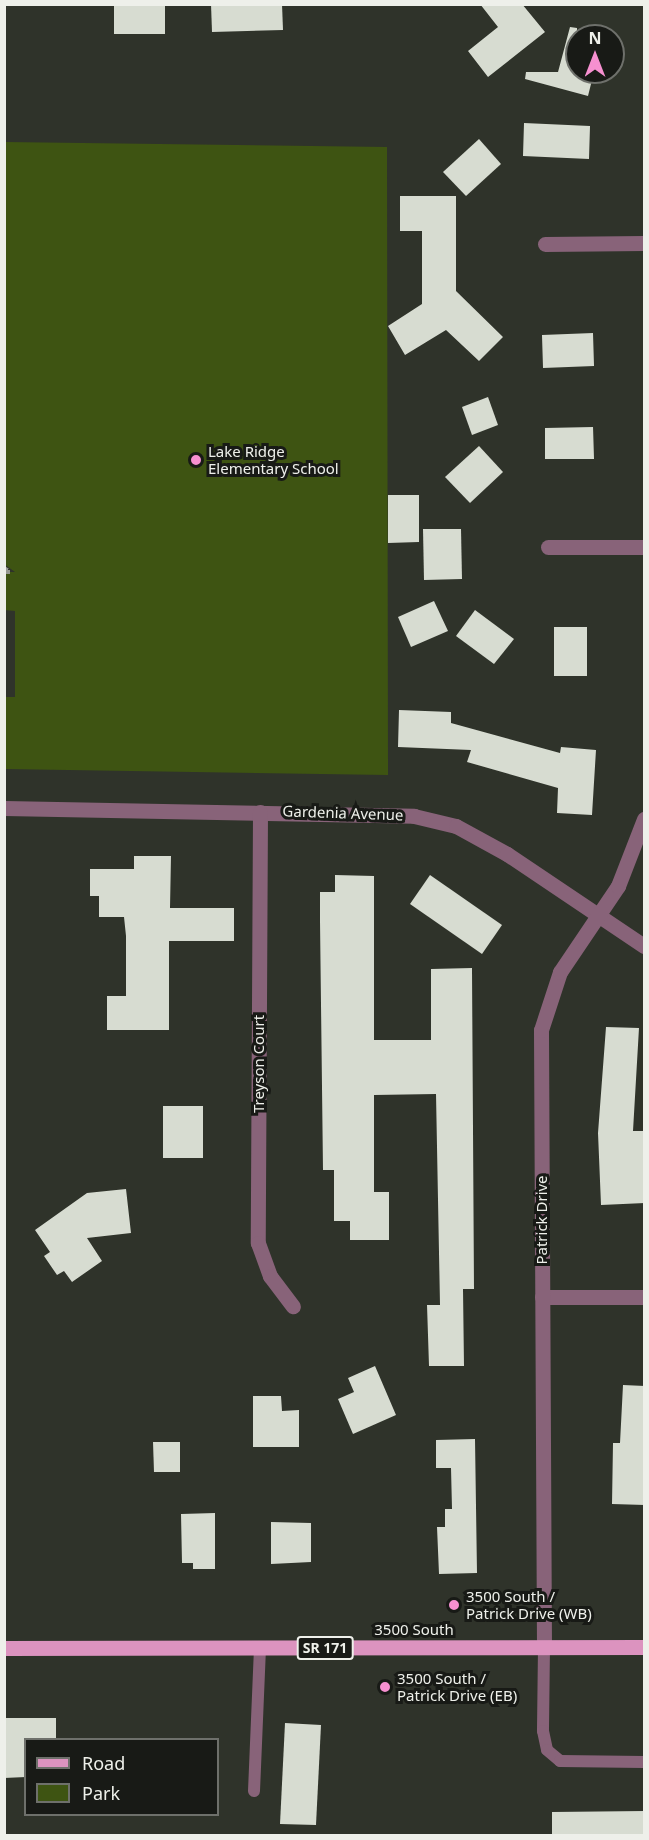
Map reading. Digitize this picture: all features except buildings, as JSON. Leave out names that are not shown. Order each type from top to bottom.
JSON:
[{"type":"main road","name":"3500 South","points":[[4,1648],[645,1647]]},
{"type":"street","points":[[546,244],[645,243]]},
{"type":"street","points":[[548,547],[645,547]]},
{"type":"street","name":"Gardenia Avenue","points":[[4,808],[414,816],[456,826],[507,854],[645,946]]},
{"type":"street","name":"Treyson Court","points":[[260,812],[258,1243],[270,1276],[293,1306]]},
{"type":"street","name":"Patrick Drive","points":[[544,1647],[541,1030],[560,972],[631,861],[645,819]]},
{"type":"street","points":[[542,1298],[645,1297]]},
{"type":"lane","points":[[544,1647],[543,1731],[548,1750],[560,1761],[645,1762]]},
{"type":"lane","points":[[254,1791],[260,1648]]},
{"type":"green space","name":"Lake Ridge Elementary School","points":[[5,142],[387,147],[388,775],[5,769],[5,697],[15,697],[15,611],[4,610],[5,572],[15,572],[4,564]]},
{"type":"place","name":"Lake Ridge Elementary School","points":[[196,460]]},
{"type":"place","name":"3500 South / Patrick Drive (WB)","points":[[454,1605]]},
{"type":"place","name":"3500 South / Patrick Drive (EB)","points":[[385,1687]]}]
